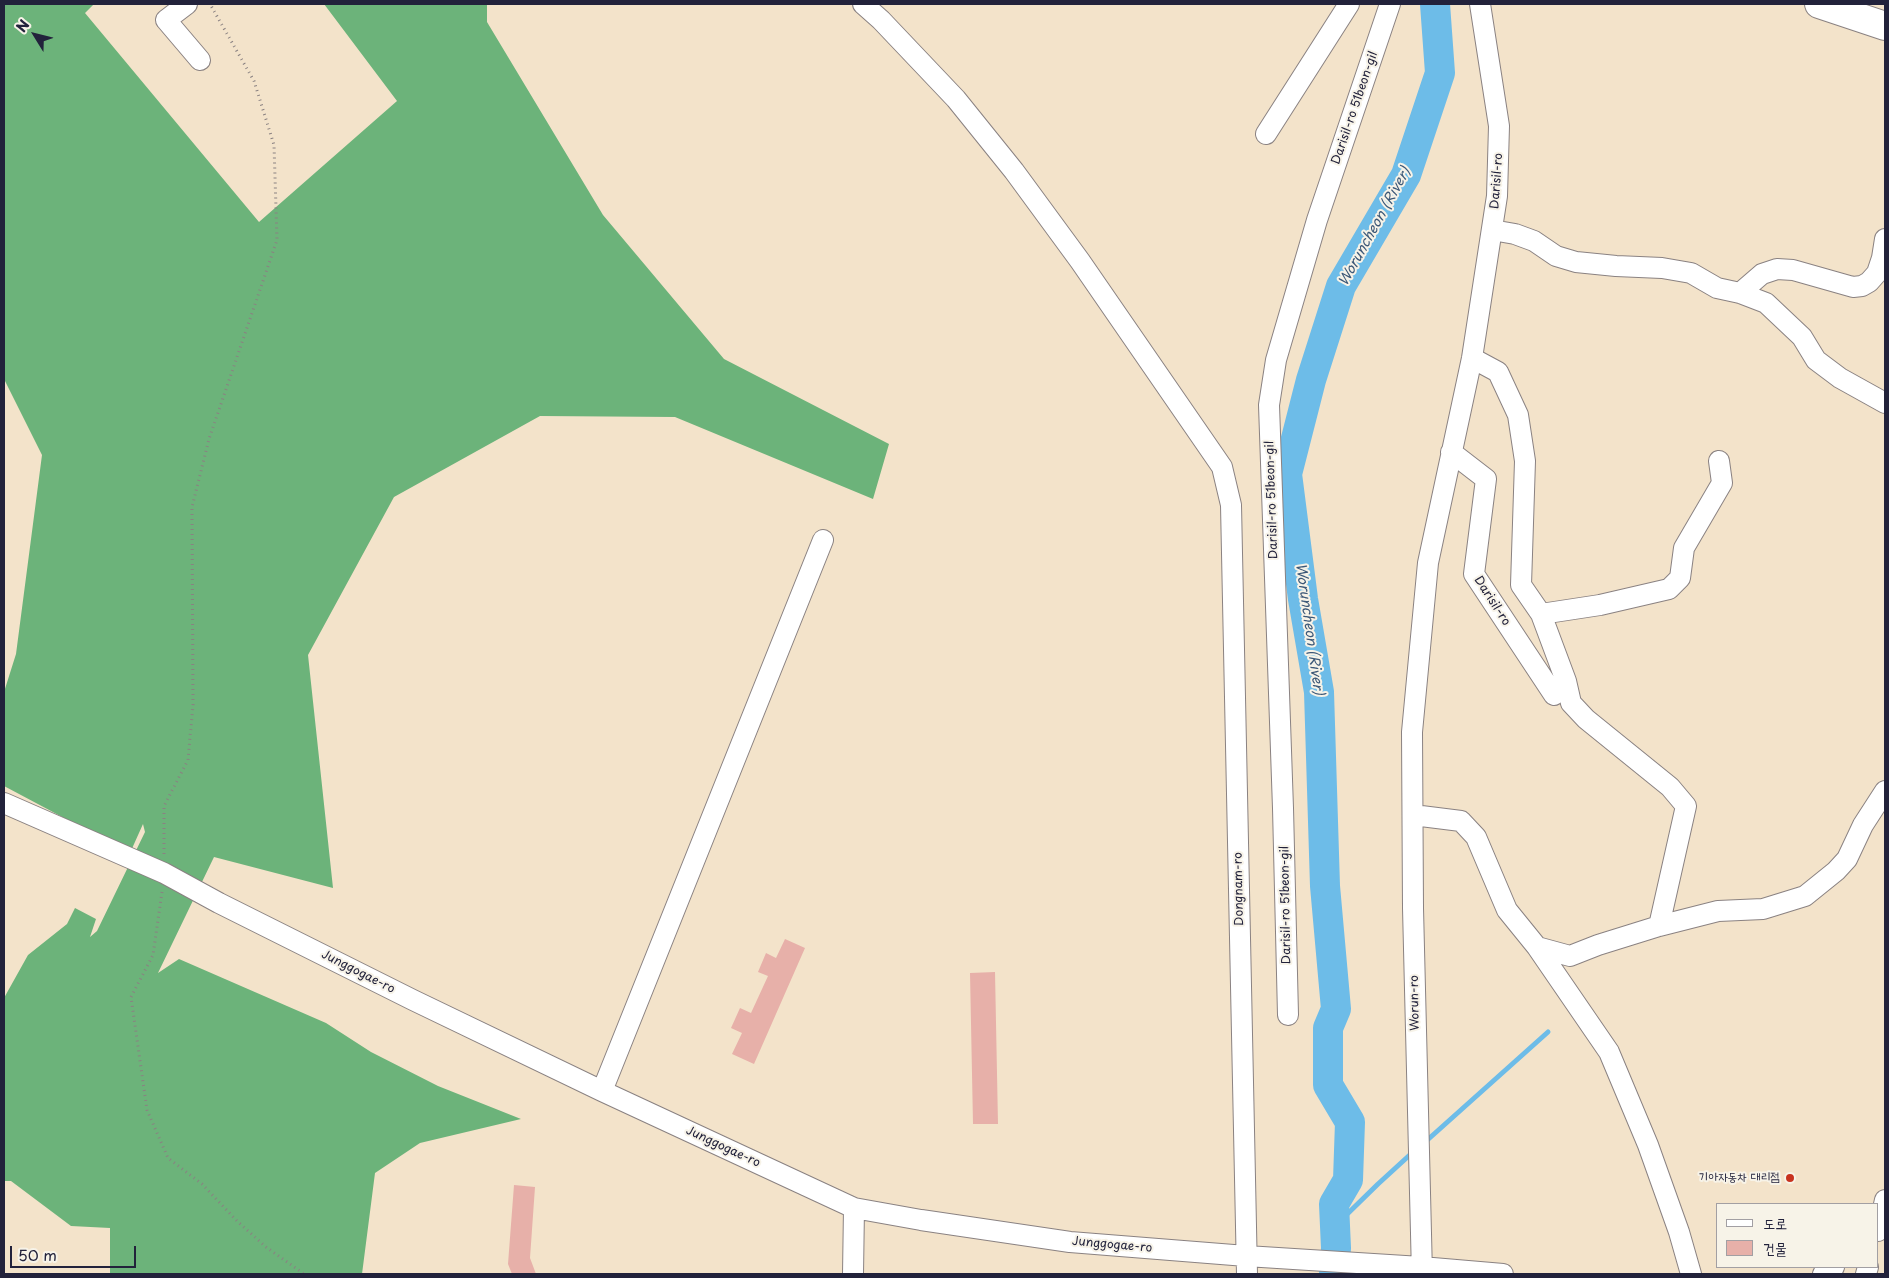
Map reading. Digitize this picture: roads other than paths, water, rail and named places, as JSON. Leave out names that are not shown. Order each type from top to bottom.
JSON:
[{"type":"highway","points":[[1819,4],[1885,26]]},
{"type":"street","points":[[186,4],[166,20],[200,60]]},
{"type":"street","name":"Dongnam-ro","points":[[863,4],[956,99],[1036,201],[1080,261],[1222,467],[1231,505],[1246,1265]]},
{"type":"street","points":[[1266,134],[1350,4]]},
{"type":"street","name":"Darisil-ro 51beon-gil","points":[[1288,1015],[1284,808],[1269,405],[1276,360],[1317,220],[1390,4]]},
{"type":"street","name":"Darisil-ro","points":[[1412,732],[1428,563],[1472,358],[1497,196],[1499,126],[1480,4]]},
{"type":"street","points":[[1492,230],[1515,234],[1534,241],[1556,256],[1576,262],[1662,268],[1691,273],[1717,288],[1740,293],[1766,303],[1802,337],[1816,360],[1840,378],[1885,403]]},
{"type":"street","points":[[1740,293],[1762,274],[1777,269],[1793,270],[1853,287],[1862,286],[1869,282],[1877,273],[1885,239]]},
{"type":"street","points":[[1472,358],[1498,372],[1518,415],[1525,461],[1521,585],[1541,614],[1566,681],[1571,704],[1586,719],[1670,787],[1686,806],[1659,926]]},
{"type":"street","name":"Darisil-ro","points":[[1451,452],[1486,479],[1474,574],[1554,695]]},
{"type":"street","points":[[1541,614],[1600,606],[1669,589],[1680,578],[1684,548],[1722,483],[1719,461]]},
{"type":"street","points":[[602,1091],[823,540]]},
{"type":"street","name":"Worun-ro","points":[[1412,732],[1413,908],[1422,1270]]},
{"type":"street","points":[[1537,947],[1570,956],[1659,926],[1718,911],[1763,909],[1805,896],[1836,871],[1846,859],[1863,825],[1885,792]]},
{"type":"street","name":"Junggogae-ro","points":[[4,803],[164,873],[219,903],[404,995],[602,1091],[854,1208],[1070,1242],[1246,1265],[1288,1258],[1383,1264],[1422,1270],[1503,1274]]},
{"type":"street","points":[[1413,815],[1461,820],[1476,837],[1507,910],[1537,947],[1609,1052],[1648,1145],[1679,1232],[1691,1274]]},
{"type":"street","points":[[1879,1225],[1882,1207]]},
{"type":"street","points":[[853,1274],[854,1208]]},
{"type":"waterway","name":"Woruncheon (River)","points":[[1334,1274],[1336,1248],[1334,1204],[1348,1180],[1350,1122],[1328,1085],[1328,1028],[1336,1009],[1325,886],[1319,692],[1303,599],[1287,474],[1311,380],[1341,286],[1406,175],[1440,73],[1435,4]]},
{"type":"waterway","points":[[1424,1143],[1548,1032]]},
{"type":"waterway","points":[[1335,1226],[1413,1152]]},
{"type":"place","name":"기아자동차 대리점","points":[[1790,1178]]}]
